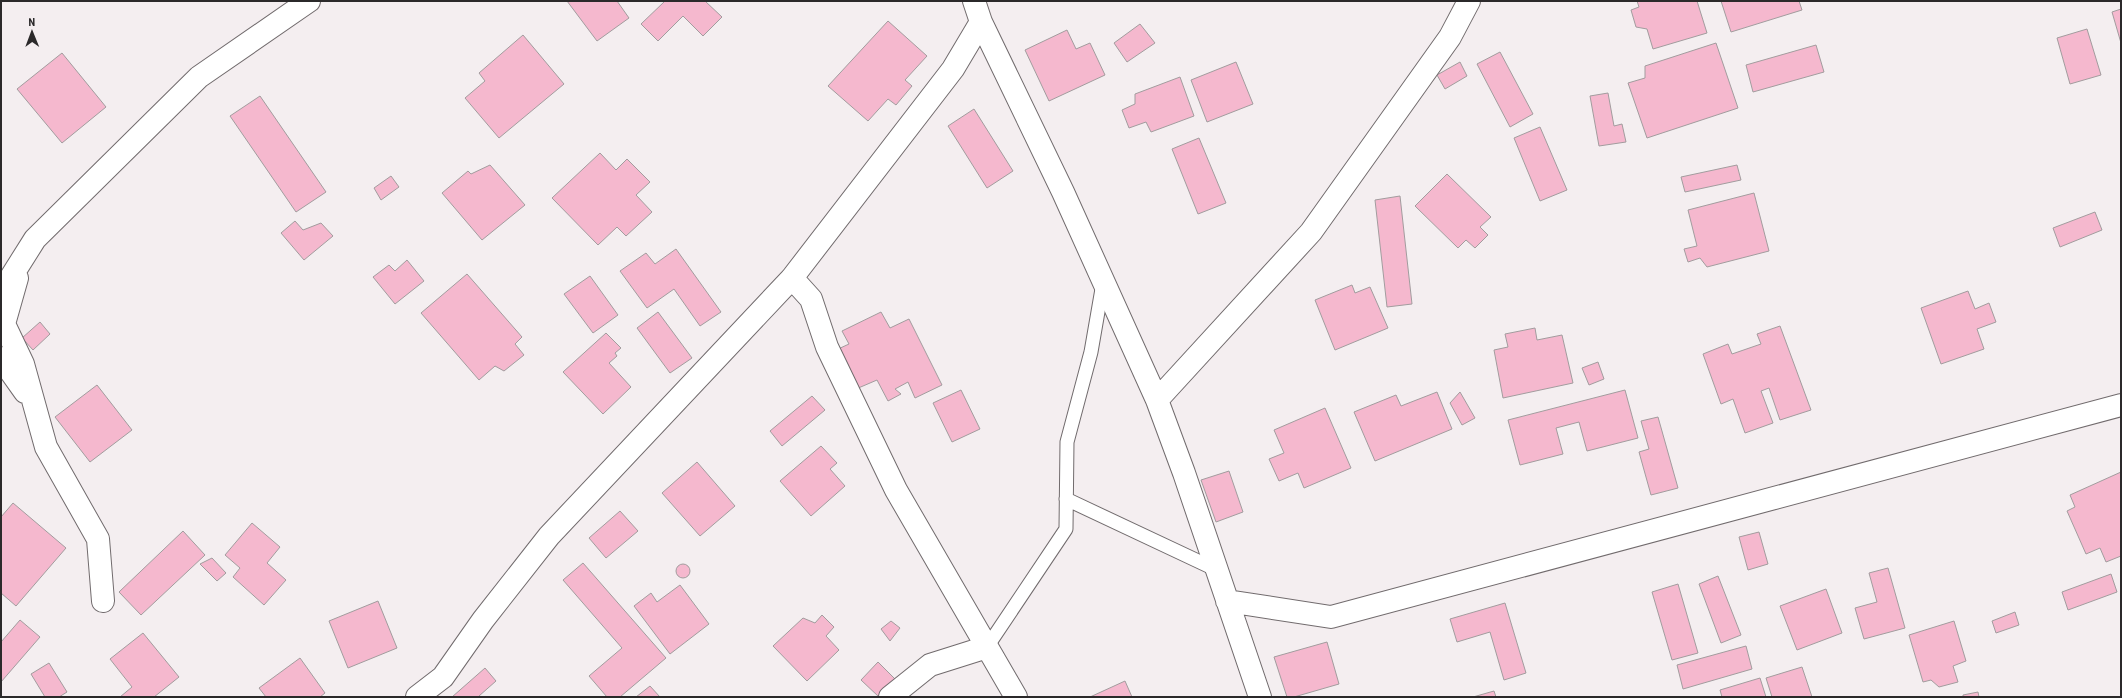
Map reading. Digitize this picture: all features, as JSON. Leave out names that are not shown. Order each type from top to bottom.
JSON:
[{"type":"street","points":[[1,292],[35,239],[199,77],[309,1]]},
{"type":"street","points":[[974,1],[981,22],[1063,192],[1157,400],[1260,697]]},
{"type":"street","points":[[1157,400],[1311,232],[1450,37],[1469,1]]},
{"type":"street","points":[[417,697],[443,677],[483,620],[549,536],[792,278],[953,69],[981,22]]},
{"type":"street","points":[[22,259],[4,324],[23,364],[46,447],[98,539],[103,601]]},
{"type":"street","points":[[792,278],[811,299],[827,347],[896,490],[1016,697]]},
{"type":"street","points":[[1,358],[36,407]]},
{"type":"street","points":[[1227,601],[1331,618],[2121,405]]},
{"type":"street","points":[[890,697],[930,666],[987,647]]},
{"type":"lane","points":[[987,647],[1066,529],[1067,442],[1091,352],[1103,281]]},
{"type":"lane","points":[[1066,499],[1217,570]]},
{"type":"building","points":[[567,1],[617,1],[629,18],[597,41]]},
{"type":"building","points":[[665,1],[705,1],[722,17],[703,36],[683,16],[658,41],[641,24]]},
{"type":"building","points":[[1637,1],[1697,1],[1707,33],[1653,49],[1647,29],[1636,27],[1631,10],[1639,7]]},
{"type":"building","points":[[1721,1],[1799,1],[1802,10],[1731,32]]},
{"type":"building","points":[[2121,9],[2121,43],[2112,12]]},
{"type":"building","points":[[888,21],[927,56],[905,80],[912,86],[896,105],[888,99],[868,121],[828,86]]},
{"type":"building","points":[[1140,24],[1155,43],[1127,62],[1114,43]]},
{"type":"building","points":[[2087,29],[2101,75],[2070,84],[2057,38]]},
{"type":"building","points":[[1067,30],[1076,49],[1090,43],[1105,75],[1049,101],[1025,50]]},
{"type":"building","points":[[523,35],[564,84],[499,138],[465,98],[485,81],[479,73]]},
{"type":"building","points":[[1716,43],[1738,108],[1647,138],[1628,83],[1645,78],[1645,66]]},
{"type":"building","points":[[1816,45],[1824,72],[1753,92],[1746,65]]},
{"type":"building","points":[[1500,52],[1533,114],[1510,127],[1477,64]]},
{"type":"building","points":[[62,53],[106,107],[62,143],[17,89]]},
{"type":"building","points":[[1236,62],[1253,104],[1207,122],[1191,80]]},
{"type":"building","points":[[1460,62],[1467,76],[1445,89],[1437,75]]},
{"type":"building","points":[[1180,77],[1194,116],[1151,132],[1146,122],[1129,128],[1122,110],[1135,104],[1135,94]]},
{"type":"building","points":[[1608,93],[1614,126],[1622,124],[1626,142],[1599,146],[1590,96]]},
{"type":"building","points":[[260,96],[326,192],[296,212],[230,116]]},
{"type":"building","points":[[974,109],[1013,171],[987,188],[948,126]]},
{"type":"building","points":[[1540,127],[1567,190],[1540,201],[1514,138]]},
{"type":"building","points":[[1199,138],[1226,203],[1198,214],[1172,149]]},
{"type":"building","points":[[600,153],[616,170],[627,159],[650,182],[636,195],[652,212],[626,236],[617,227],[598,245],[552,198]]},
{"type":"building","points":[[490,165],[525,205],[482,240],[442,193],[468,171],[471,174]]},
{"type":"building","points":[[1737,165],[1741,180],[1685,192],[1681,177]]},
{"type":"building","points":[[1447,174],[1491,217],[1480,227],[1488,235],[1475,248],[1466,240],[1458,248],[1415,206]]},
{"type":"building","points":[[391,176],[399,187],[381,200],[374,188]]},
{"type":"building","points":[[1754,193],[1769,251],[1707,267],[1700,258],[1688,262],[1684,249],[1697,246],[1688,210]]},
{"type":"building","points":[[1400,196],[1412,304],[1387,307],[1375,200]]},
{"type":"building","points":[[2095,212],[2102,230],[2060,247],[2053,228]]},
{"type":"building","points":[[295,221],[303,230],[321,223],[333,236],[304,260],[281,233]]},
{"type":"building","points":[[676,249],[721,312],[700,326],[674,289],[647,308],[620,271],[646,253],[655,264]]},
{"type":"building","points":[[407,260],[424,281],[395,304],[373,277],[389,265],[395,271]]},
{"type":"building","points":[[467,274],[522,337],[515,344],[524,355],[504,371],[495,366],[479,380],[421,313]]},
{"type":"building","points":[[590,276],[618,315],[593,333],[564,294]]},
{"type":"building","points":[[1352,285],[1355,293],[1370,287],[1388,328],[1335,350],[1315,300]]},
{"type":"building","points":[[1968,291],[1975,309],[1989,303],[1996,322],[1977,329],[1984,349],[1941,364],[1921,308]]},
{"type":"building","points":[[658,312],[692,358],[670,373],[637,328]]},
{"type":"building","points":[[881,312],[890,328],[909,319],[942,385],[915,398],[908,382],[895,389],[901,394],[888,401],[877,380],[856,389],[836,350],[849,344],[842,331]]},
{"type":"building","points":[[40,322],[50,334],[33,350],[22,338]]},
{"type":"building","points":[[1780,326],[1811,410],[1780,420],[1769,388],[1761,391],[1773,423],[1745,433],[1733,399],[1721,404],[1703,354],[1728,344],[1732,354],[1761,344],[1757,334]]},
{"type":"building","points":[[1535,328],[1537,340],[1562,335],[1573,383],[1503,398],[1494,350],[1508,347],[1505,334]]},
{"type":"building","points":[[606,333],[621,348],[615,353],[617,356],[609,363],[631,387],[603,414],[563,372]]},
{"type":"building","points":[[1598,362],[1604,379],[1589,385],[1582,368]]},
{"type":"building","points":[[97,385],[132,430],[90,462],[55,417]]},
{"type":"building","points":[[961,390],[980,429],[952,442],[933,403]]},
{"type":"building","points":[[1625,390],[1638,438],[1587,451],[1579,422],[1556,428],[1563,454],[1520,465],[1508,420]]},
{"type":"building","points":[[1437,392],[1452,429],[1375,461],[1354,412],[1396,395],[1401,406]]},
{"type":"building","points":[[1460,392],[1475,418],[1462,425],[1450,403]]},
{"type":"building","points":[[812,396],[825,410],[782,446],[770,431]]},
{"type":"building","points":[[1325,408],[1351,468],[1304,488],[1298,473],[1279,481],[1269,459],[1284,453],[1274,430]]},
{"type":"building","points":[[1658,417],[1678,488],[1651,495],[1639,452],[1649,449],[1641,421]]},
{"type":"building","points":[[821,446],[837,463],[830,469],[845,486],[811,516],[780,481]]},
{"type":"building","points":[[697,462],[735,506],[700,536],[662,493]]},
{"type":"building","points":[[1229,471],[1243,512],[1216,522],[1201,480]]},
{"type":"building","points":[[2121,472],[2121,556],[2106,562],[2100,548],[2086,554],[2067,511],[2075,507],[2070,495]]},
{"type":"building","points":[[13,503],[66,548],[16,606],[1,593],[1,517]]},
{"type":"building","points":[[620,511],[638,531],[606,558],[589,538]]},
{"type":"building","points":[[252,523],[280,547],[267,563],[286,580],[264,605],[233,577],[240,568],[225,555]]},
{"type":"building","points":[[183,531],[205,555],[141,615],[119,592]]},
{"type":"building","points":[[1759,532],[1768,564],[1748,570],[1739,537]]},
{"type":"building","points":[[212,558],[226,573],[217,581],[200,564]]},
{"type":"building","points":[[583,563],[666,658],[620,697],[607,697],[589,676],[622,648],[563,580]]},
{"type":"building","points":[[683,564],[688,566],[690,571],[688,576],[683,578],[678,576],[676,571],[678,566]]},
{"type":"building","points":[[1888,568],[1905,628],[1864,639],[1855,608],[1877,602],[1869,573]]},
{"type":"building","points":[[2111,574],[2117,592],[2068,610],[2062,592]]},
{"type":"building","points":[[1718,576],[1741,635],[1721,643],[1699,584]]},
{"type":"building","points":[[1678,584],[1698,653],[1672,660],[1652,592]]},
{"type":"building","points":[[680,585],[709,624],[670,654],[634,606],[651,593],[657,602]]},
{"type":"building","points":[[1826,589],[1842,633],[1797,650],[1780,606]]},
{"type":"building","points":[[378,601],[397,648],[348,668],[329,621]]},
{"type":"building","points":[[1505,603],[1526,673],[1504,680],[1490,632],[1457,642],[1450,619]]},
{"type":"building","points":[[2015,612],[2019,625],[1996,633],[1992,621]]},
{"type":"building","points":[[822,615],[834,627],[826,636],[839,650],[807,681],[773,646],[803,618],[815,623]]},
{"type":"building","points":[[20,620],[40,637],[1,682],[1,642]]},
{"type":"building","points":[[891,621],[900,628],[890,641],[881,629]]},
{"type":"building","points":[[1954,621],[1966,661],[1953,666],[1958,682],[1939,687],[1931,680],[1923,682],[1909,635]]},
{"type":"building","points":[[143,633],[179,677],[154,697],[120,697],[132,687],[110,659]]},
{"type":"building","points":[[1327,642],[1339,684],[1294,697],[1287,697],[1274,657]]},
{"type":"building","points":[[1746,646],[1752,669],[1683,689],[1677,665]]},
{"type":"building","points":[[300,658],[325,693],[320,697],[266,697],[259,688]]},
{"type":"building","points":[[878,662],[896,680],[879,697],[861,680]]},
{"type":"building","points":[[49,663],[67,692],[59,697],[45,697],[31,674]]},
{"type":"building","points":[[1802,667],[1812,697],[1772,697],[1766,678]]},
{"type":"building","points":[[485,668],[496,681],[479,696],[480,697],[452,697]]},
{"type":"building","points":[[1760,678],[1766,697],[1722,697],[1720,690]]},
{"type":"building","points":[[1125,681],[1132,697],[1090,697]]},
{"type":"building","points":[[650,686],[660,697],[636,697]]},
{"type":"building","points":[[1494,691],[1496,697],[1473,697]]},
{"type":"building","points":[[1978,692],[1979,697],[1963,697],[1963,695]]}]
